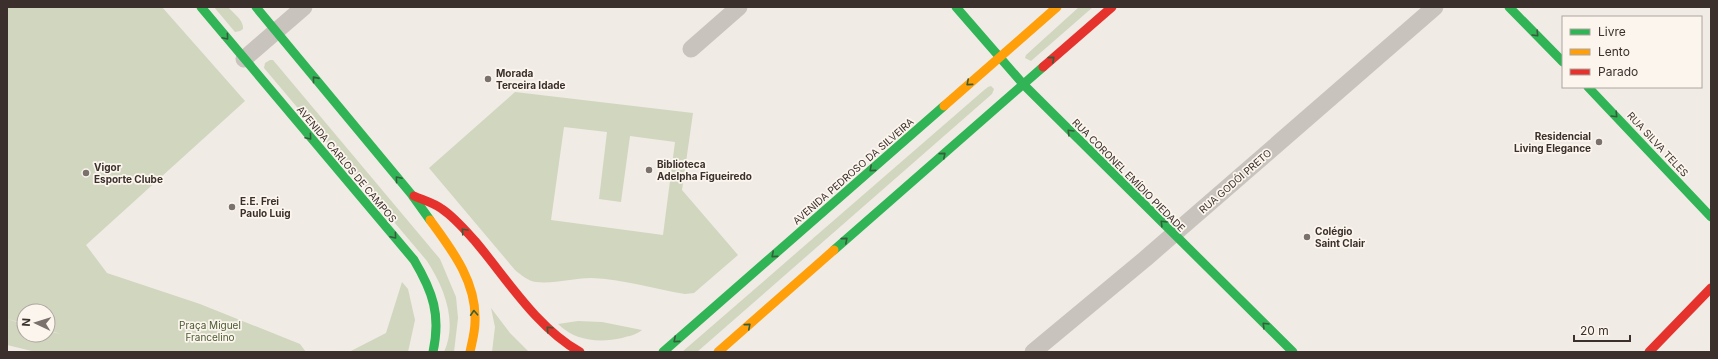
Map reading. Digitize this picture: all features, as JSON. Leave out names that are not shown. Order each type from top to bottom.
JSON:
[{"type":"main road","name":"AVENIDA CARLOS DE CAMPOS","points":[[201,7],[414,260],[427,280],[435,308],[436,326],[433,352]]},
{"type":"main road","points":[[256,7],[412,196],[451,249],[469,281],[474,303],[475,322],[470,352]]},
{"type":"main road","name":"RUA CORONEL EMÍDIO PIEDADE","points":[[956,7],[1023,84],[1293,352]]},
{"type":"main road","name":"AVENIDA PEDROSO DA SILVEIRA","points":[[663,352],[1057,7]]},
{"type":"main road","points":[[718,352],[1112,7]]},
{"type":"main road","points":[[1509,7],[1562,61]]},
{"type":"main road","name":"RUA SILVA TELES","points":[[1589,88],[1711,217]]},
{"type":"main road","points":[[412,196],[444,210],[487,256],[521,298],[552,332],[568,346],[580,352]]},
{"type":"main road","points":[[1649,352],[1711,288]]},
{"type":"street","points":[[244,59],[304,7]]},
{"type":"street","points":[[691,48],[739,7]]},
{"type":"street","name":"RUA GODÓI PRETO","points":[[1033,352],[1173,234],[1435,7]]},
{"type":"green space","name":"Vigor Esporte Clube","points":[[7,7],[162,7],[245,101],[86,245],[107,273],[200,304],[300,344],[306,352],[36,352],[7,345]]},
{"type":"green space","points":[[214,7],[228,7],[240,20],[243,29],[235,32]]},
{"type":"green space","points":[[1079,7],[1093,7],[1031,61],[1025,58],[1026,55]]},
{"type":"green space","points":[[273,60],[440,259],[456,297],[458,318],[454,352],[444,352],[450,329],[447,305],[439,282],[427,261],[264,68],[265,63]]},
{"type":"green space","points":[[991,86],[994,89],[992,94],[697,352],[682,352],[983,91]]},
{"type":"green space","points":[[515,92],[693,113],[682,190],[738,255],[694,293],[685,294],[627,282],[591,278],[536,282],[525,278],[515,270],[429,168]],"holes":[[[564,127],[607,132],[599,199],[621,202],[630,136],[675,142],[663,235],[551,220]]]},
{"type":"green space","points":[[402,282],[408,289],[415,320],[408,352],[349,352],[386,333]]},
{"type":"green space","points":[[491,308],[510,333],[529,352],[492,352],[495,327]]},
{"type":"green space","points":[[578,321],[602,322],[642,330],[635,334],[613,340],[596,340],[572,334],[558,324]]},
{"type":"traffic: fast","points":[[201,7],[414,260],[421,272],[434,304],[436,327],[433,352]]},
{"type":"traffic: fast","points":[[256,7],[412,195],[430,220]]},
{"type":"traffic: fast","points":[[956,7],[1023,84],[1293,352]]},
{"type":"traffic: fast","points":[[1509,7],[1562,61]]},
{"type":"traffic: fast","points":[[834,250],[1043,67]]},
{"type":"traffic: fast","points":[[1589,88],[1711,217]]},
{"type":"traffic: fast","points":[[663,352],[944,106]]},
{"type":"traffic: slow","points":[[944,106],[1057,7]]},
{"type":"traffic: slow","points":[[430,220],[462,267],[472,293],[475,307],[475,322],[470,352]]},
{"type":"traffic: slow","points":[[718,352],[834,250]]},
{"type":"traffic: jam","points":[[1043,67],[1112,7]]},
{"type":"traffic: jam","points":[[414,196],[439,207],[455,220],[475,241],[536,316],[564,342],[580,352]]},
{"type":"traffic: jam","points":[[1649,352],[1711,288]]},
{"type":"place","name":"Morada Terceira Idade","points":[[488,79]]},
{"type":"place","name":"Residencial Living Elegance","points":[[1599,142]]},
{"type":"place","name":"Biblioteca Adelpha Figueiredo","points":[[649,170]]},
{"type":"place","name":"Vigor Esporte Clube","points":[[86,173]]},
{"type":"place","name":"E.E. Frei Paulo Luig","points":[[232,207]]},
{"type":"place","name":"Colégio Saint Clair","points":[[1307,237]]},
{"type":"park label","name":"Praça Miguel Francelino","points":[[210,330]]}]
